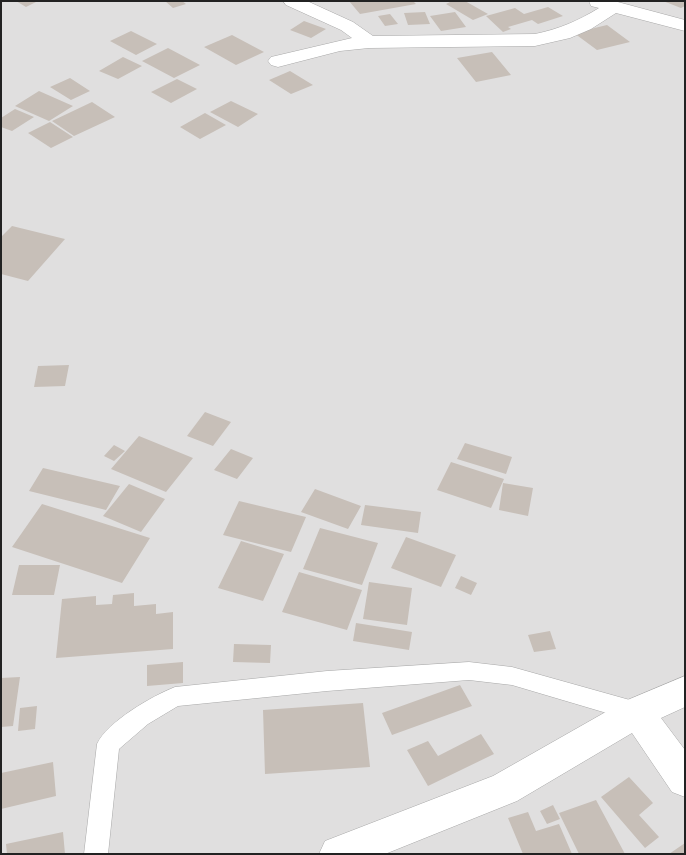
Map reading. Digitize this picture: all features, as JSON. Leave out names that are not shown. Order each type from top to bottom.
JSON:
[{"type":"street","points":[[292,1],[347,26],[370,42]]},
{"type":"street","points":[[278,61],[340,45],[370,42],[535,40],[564,34],[585,25],[605,4],[685,26]]},
{"type":"street","points":[[338,854],[504,789],[637,712],[685,691]]},
{"type":"street","points":[[637,712],[685,780]]},
{"type":"lane","points":[[96,854],[108,744],[140,716],[175,697],[327,681],[468,671],[512,676],[637,712]]},
{"type":"shaded area","points":[[1,1],[685,1],[685,854],[1,854]]},
{"type":"building","points":[[16,1],[38,1],[26,7]]},
{"type":"building","points":[[165,1],[182,1],[186,4],[173,8]]},
{"type":"building","points":[[349,1],[413,1],[416,4],[360,14]]},
{"type":"building","points":[[452,1],[465,1],[488,14],[473,20],[446,4]]},
{"type":"building","points":[[663,1],[685,1],[685,6],[681,8]]},
{"type":"building","points":[[548,7],[563,16],[538,24],[532,20],[508,27],[511,29],[503,32],[486,16],[515,8],[524,14]]},
{"type":"building","points":[[425,12],[430,24],[408,25],[404,13]]},
{"type":"building","points":[[455,12],[466,27],[441,31],[430,16]]},
{"type":"building","points":[[390,14],[398,24],[385,26],[378,16]]},
{"type":"building","points":[[304,21],[326,29],[311,38],[290,30]]},
{"type":"building","points":[[607,25],[630,42],[597,50],[574,33]]},
{"type":"building","points":[[131,31],[157,44],[136,55],[110,41]]},
{"type":"building","points":[[232,35],[264,52],[236,65],[204,47]]},
{"type":"building","points":[[168,48],[200,65],[174,78],[142,61]]},
{"type":"building","points":[[492,52],[511,75],[476,82],[457,58]]},
{"type":"building","points":[[123,57],[142,66],[118,79],[99,71]]},
{"type":"building","points":[[290,71],[313,85],[291,94],[269,80]]},
{"type":"building","points":[[70,78],[90,91],[71,100],[50,87]]},
{"type":"building","points":[[177,79],[197,89],[171,103],[151,92]]},
{"type":"building","points":[[39,91],[73,106],[49,121],[15,106]]},
{"type":"building","points":[[231,101],[258,114],[238,127],[210,112]]},
{"type":"building","points":[[92,102],[115,117],[74,136],[52,121]]},
{"type":"building","points":[[15,109],[34,117],[12,131],[1,127],[1,118]]},
{"type":"building","points":[[205,113],[226,125],[200,139],[180,127]]},
{"type":"building","points":[[50,122],[73,137],[51,148],[28,133]]},
{"type":"building","points":[[12,226],[65,239],[28,281],[1,274],[1,237]]},
{"type":"building","points":[[69,365],[65,386],[34,387],[38,366]]},
{"type":"building","points":[[205,412],[231,422],[213,446],[187,436]]},
{"type":"building","points":[[139,436],[193,458],[166,492],[111,469]]},
{"type":"building","points":[[465,443],[512,457],[506,474],[457,459]]},
{"type":"building","points":[[114,445],[125,451],[114,461],[104,456]]},
{"type":"building","points":[[231,449],[253,458],[237,479],[214,470]]},
{"type":"building","points":[[451,462],[504,479],[491,508],[437,490]]},
{"type":"building","points":[[43,468],[120,486],[106,510],[29,491]]},
{"type":"building","points":[[503,483],[533,488],[528,516],[499,510]]},
{"type":"building","points":[[129,484],[165,499],[141,532],[103,516]]},
{"type":"building","points":[[315,489],[361,506],[348,529],[301,512]]},
{"type":"building","points":[[239,501],[306,517],[291,552],[223,535]]},
{"type":"building","points":[[42,504],[150,538],[122,583],[12,547]]},
{"type":"building","points":[[365,505],[421,512],[418,533],[361,525]]},
{"type":"building","points":[[320,528],[378,543],[362,585],[303,569]]},
{"type":"building","points":[[406,537],[456,555],[441,587],[391,568]]},
{"type":"building","points":[[241,541],[284,554],[263,601],[218,588]]},
{"type":"building","points":[[19,565],[60,565],[54,595],[12,595]]},
{"type":"building","points":[[299,572],[362,590],[347,630],[282,612]]},
{"type":"building","points":[[461,576],[477,583],[471,595],[455,588]]},
{"type":"building","points":[[369,582],[412,588],[407,625],[363,619]]},
{"type":"building","points":[[134,593],[134,606],[156,604],[156,614],[173,612],[173,649],[56,658],[62,599],[96,596],[96,605],[112,604],[113,595]]},
{"type":"building","points":[[356,623],[412,632],[409,650],[353,641]]},
{"type":"building","points":[[550,631],[556,649],[534,652],[528,635]]},
{"type":"building","points":[[234,644],[271,645],[270,663],[233,662]]},
{"type":"building","points":[[183,662],[183,683],[147,686],[147,665]]},
{"type":"building","points":[[20,677],[13,726],[1,727],[1,678]]},
{"type":"building","points":[[460,685],[472,706],[392,735],[382,713]]},
{"type":"building","points":[[363,703],[370,767],[265,774],[263,710]]},
{"type":"building","points":[[37,706],[35,729],[18,731],[20,708]]},
{"type":"building","points":[[481,734],[494,754],[428,786],[407,750],[428,741],[438,756]]},
{"type":"building","points":[[53,762],[56,796],[1,809],[1,773]]},
{"type":"building","points":[[629,777],[653,803],[639,815],[659,837],[645,848],[601,797]]},
{"type":"building","points":[[596,800],[625,854],[579,854],[559,813]]},
{"type":"building","points":[[553,805],[560,819],[547,824],[540,811]]},
{"type":"building","points":[[528,812],[536,831],[559,824],[572,854],[523,854],[508,818]]},
{"type":"building","points":[[63,832],[65,854],[7,854],[6,844]]},
{"type":"building","points":[[685,843],[685,854],[669,854]]}]
